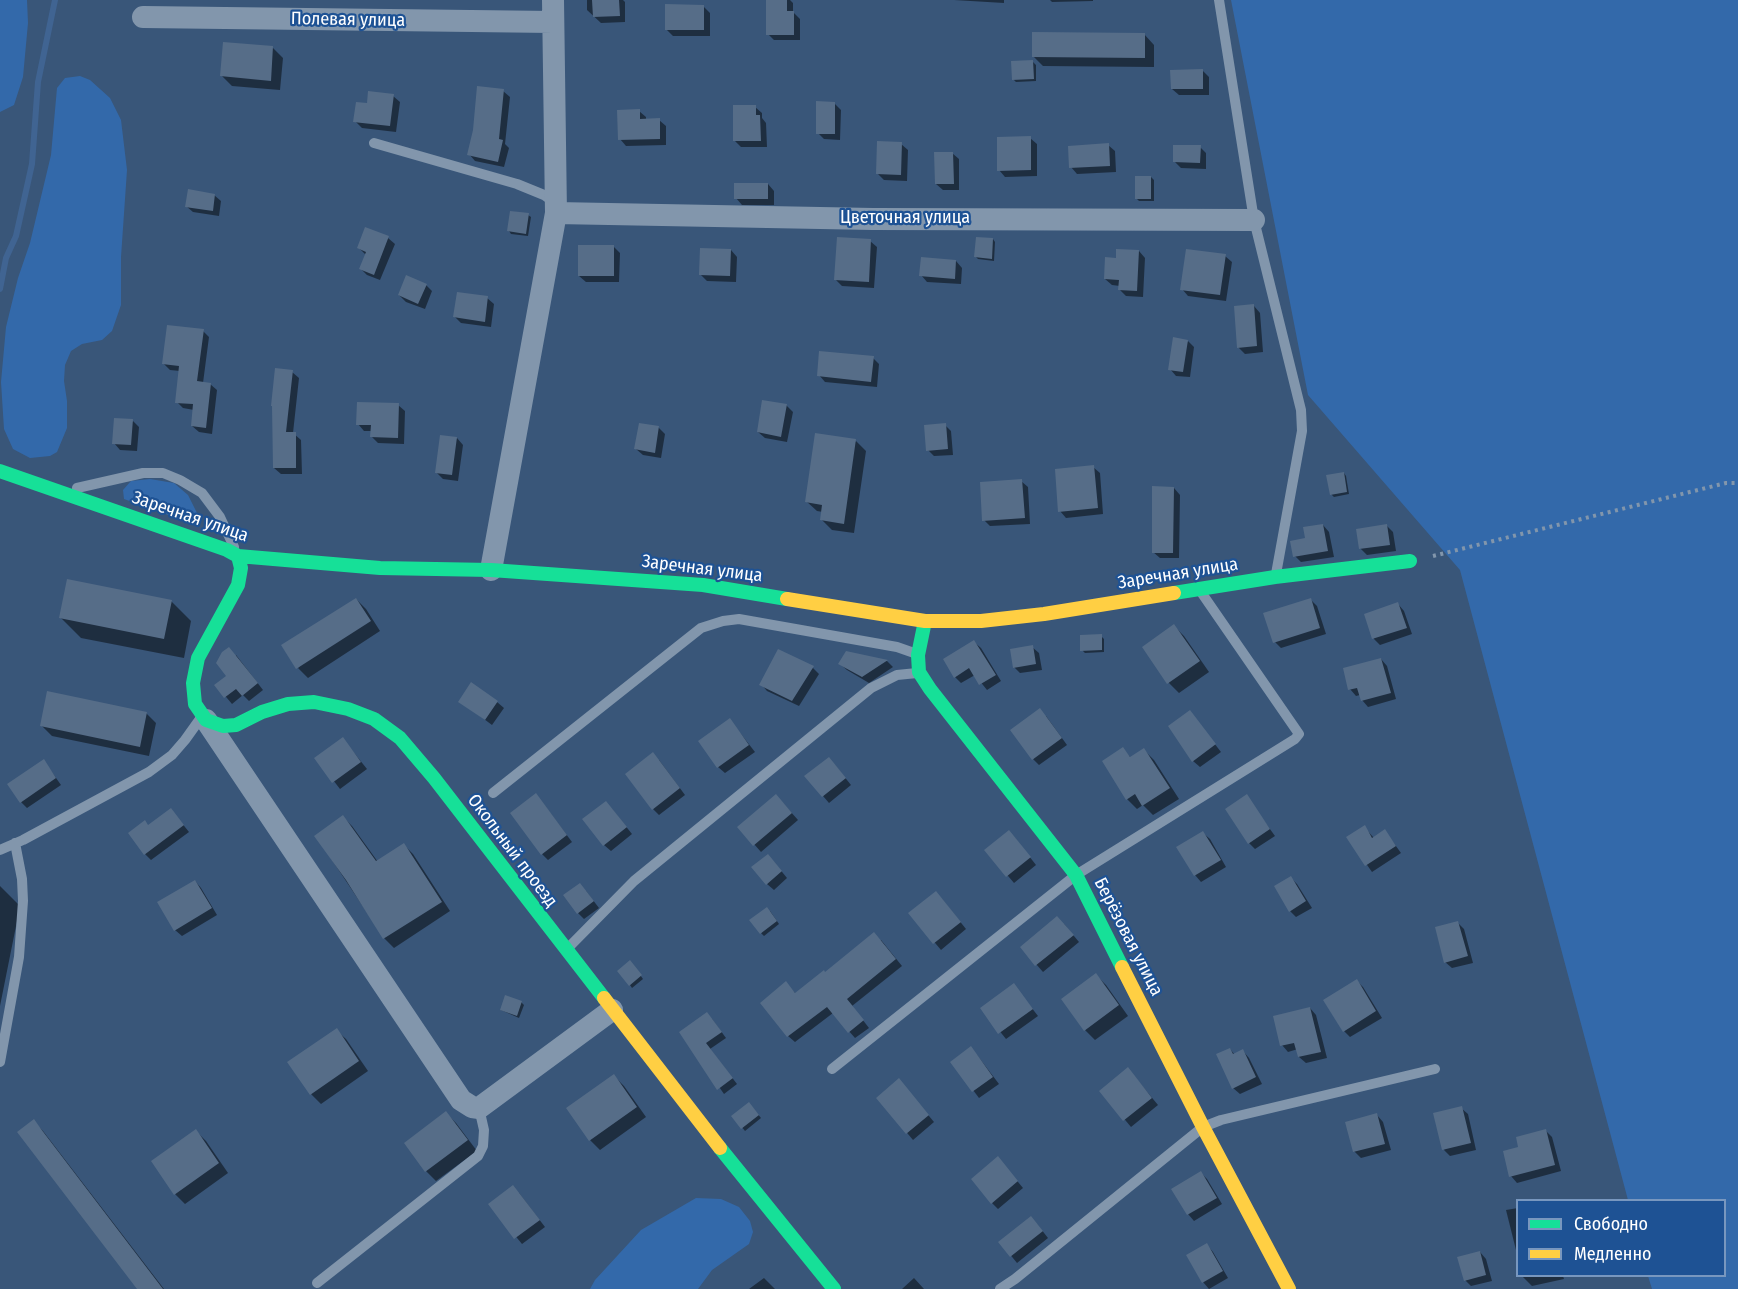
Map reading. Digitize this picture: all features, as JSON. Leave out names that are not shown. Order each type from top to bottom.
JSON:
[{"type":"street","name":"Полевая улица","points":[[142,17],[553,11]]},
{"type":"street","points":[[491,570],[556,208],[553,11]]},
{"type":"street","name":"Цветочная улица","points":[[556,208],[873,219],[1254,220]]},
{"type":"street","name":"Заречная улица","points":[[0,471],[227,550],[238,556],[380,568],[491,570],[703,585],[925,621],[981,621],[1023,616],[1275,577],[1410,561]]},
{"type":"street","points":[[238,556],[241,568],[238,585],[198,658],[193,683],[195,704],[461,1100],[472,1107],[479,1108],[612,1010]]},
{"type":"street","points":[[919,672],[918,655],[925,621]]},
{"type":"street","name":"Берёзовая улица","points":[[919,672],[930,690],[1076,875],[1203,1127],[1289,1289]]},
{"type":"street","name":"Окольный проезд","points":[[204,717],[223,726],[236,725],[262,712],[288,704],[314,702],[348,709],[374,719],[400,738],[434,778],[565,950],[834,1289]]},
{"type":"lane","points":[[1219,0],[1254,220],[1301,410],[1302,431],[1275,577]]},
{"type":"lane","points":[[374,143],[517,184],[544,195],[556,208]]},
{"type":"lane","points":[[62,492],[143,473],[163,474],[180,480],[202,493],[220,517],[238,556]]},
{"type":"lane","points":[[832,1069],[1076,875],[1295,739],[1299,734],[1199,590]]},
{"type":"lane","points":[[493,793],[702,628],[723,621],[739,619],[897,647],[918,655]]},
{"type":"lane","points":[[565,950],[634,881],[871,688],[897,675],[919,672]]},
{"type":"lane","points":[[0,850],[149,772],[178,748],[204,717]]},
{"type":"lane","points":[[0,1062],[19,957],[23,901],[22,879],[15,843]]},
{"type":"lane","points":[[1000,1289],[1203,1127],[1221,1120],[1435,1069]]},
{"type":"lane","points":[[317,1283],[478,1156],[483,1146],[484,1130],[479,1108]]},
{"type":"path","points":[[1410,561],[1726,483],[1738,483]]},
{"type":"shaded area","points":[[0,0],[27,0],[28,23],[23,77],[14,105],[0,112]]},
{"type":"shaded area","points":[[1231,0],[1738,0],[1738,1289],[1652,1289],[1648,1277],[1726,1277],[1726,1199],[1628,1199],[1460,570],[1308,395]]},
{"type":"shaded area","points":[[80,76],[90,80],[110,98],[121,120],[127,170],[121,257],[121,305],[112,331],[102,340],[82,344],[71,351],[65,365],[64,381],[67,428],[57,452],[50,456],[30,458],[13,449],[4,429],[1,382],[6,327],[18,278],[30,243],[51,155],[57,88],[65,78]]},
{"type":"shaded area","points":[[150,479],[174,483],[188,495],[198,515],[185,521],[124,499],[123,490],[131,481]]},
{"type":"shaded area","points":[[696,1198],[721,1199],[739,1207],[750,1221],[753,1232],[749,1244],[712,1270],[698,1289],[590,1289],[595,1280],[641,1230]]},
{"type":"building","points":[[592,0],[619,0],[620,16],[593,17]]},
{"type":"building","points":[[766,0],[787,0],[787,11],[794,11],[794,35],[766,35]]},
{"type":"building","points":[[665,4],[704,5],[704,30],[665,30]]},
{"type":"building","points":[[1032,32],[1145,33],[1145,58],[1032,57]]},
{"type":"building","points":[[223,42],[273,46],[271,81],[220,76]]},
{"type":"building","points":[[1033,60],[1034,79],[1012,80],[1011,61]]},
{"type":"building","points":[[1203,69],[1203,89],[1171,89],[1170,70]]},
{"type":"building","points":[[477,86],[504,89],[499,139],[503,140],[498,162],[467,155],[473,130]]},
{"type":"building","points":[[368,91],[394,94],[390,126],[353,122],[356,102],[367,103]]},
{"type":"building","points":[[816,101],[835,102],[835,134],[816,134]]},
{"type":"building","points":[[733,105],[756,105],[756,115],[760,115],[761,141],[733,141]]},
{"type":"building","points":[[640,109],[640,119],[660,118],[660,139],[618,140],[617,110]]},
{"type":"building","points":[[1031,136],[1031,170],[997,171],[997,137]]},
{"type":"building","points":[[877,141],[902,142],[901,175],[876,174]]},
{"type":"building","points":[[1109,143],[1110,166],[1069,168],[1068,146]]},
{"type":"building","points":[[1173,145],[1201,145],[1200,163],[1173,162]]},
{"type":"building","points":[[934,152],[953,152],[954,184],[935,184]]},
{"type":"building","points":[[1135,176],[1151,176],[1151,199],[1135,199]]},
{"type":"building","points":[[734,183],[768,183],[768,199],[734,199]]},
{"type":"building","points":[[188,189],[215,194],[213,211],[185,207]]},
{"type":"building","points":[[510,211],[529,213],[526,234],[507,231]]},
{"type":"building","points":[[365,227],[389,236],[374,275],[359,269],[366,252],[357,248]]},
{"type":"building","points":[[837,237],[871,239],[869,282],[834,280]]},
{"type":"building","points":[[976,237],[993,238],[992,259],[974,257]]},
{"type":"building","points":[[578,245],[614,245],[614,276],[578,276]]},
{"type":"building","points":[[700,248],[731,249],[730,276],[699,275]]},
{"type":"building","points":[[1116,249],[1139,250],[1137,291],[1118,290],[1119,280],[1104,279],[1105,257],[1116,258]]},
{"type":"building","points":[[1186,249],[1226,254],[1220,295],[1180,290]]},
{"type":"building","points":[[921,257],[956,260],[955,279],[919,276]]},
{"type":"building","points":[[406,275],[427,284],[418,304],[398,295]]},
{"type":"building","points":[[457,292],[488,296],[485,322],[453,317]]},
{"type":"building","points":[[1254,304],[1257,346],[1237,348],[1234,306]]},
{"type":"building","points":[[167,325],[204,329],[197,381],[211,383],[206,428],[191,426],[193,404],[175,403],[179,366],[162,364]]},
{"type":"building","points":[[1173,337],[1188,340],[1183,372],[1168,370]]},
{"type":"building","points":[[819,351],[874,356],[871,382],[817,376]]},
{"type":"building","points":[[275,368],[293,370],[286,432],[296,432],[296,468],[273,468],[271,406]]},
{"type":"building","points":[[762,400],[787,404],[781,437],[757,432]]},
{"type":"building","points":[[357,402],[399,403],[398,438],[370,437],[371,425],[356,425]]},
{"type":"building","points":[[114,418],[133,419],[131,445],[112,444]]},
{"type":"building","points":[[639,423],[659,426],[655,453],[634,449]]},
{"type":"building","points":[[946,423],[948,449],[926,451],[924,425]]},
{"type":"building","points":[[815,433],[856,439],[844,524],[820,520],[822,505],[805,502]]},
{"type":"building","points":[[440,435],[457,437],[452,475],[435,473]]},
{"type":"building","points":[[1094,465],[1098,508],[1058,512],[1055,469]]},
{"type":"building","points":[[1344,472],[1347,492],[1330,495],[1326,475]]},
{"type":"building","points":[[1022,479],[1025,518],[982,521],[980,482]]},
{"type":"building","points":[[1152,486],[1174,487],[1173,553],[1152,553]]},
{"type":"building","points":[[1323,524],[1328,551],[1293,557],[1290,541],[1305,538],[1303,527]]},
{"type":"building","points":[[1387,524],[1390,545],[1359,549],[1356,529]]},
{"type":"building","points":[[67,579],[172,600],[164,639],[59,618]]},
{"type":"building","points":[[356,598],[371,621],[296,669],[281,645]]},
{"type":"building","points":[[1311,598],[1320,628],[1273,643],[1263,613]]},
{"type":"building","points":[[1398,602],[1407,628],[1372,639],[1364,614]]},
{"type":"building","points":[[1174,624],[1200,661],[1167,684],[1142,647]]},
{"type":"building","points":[[1102,634],[1102,650],[1080,651],[1080,635]]},
{"type":"building","points":[[974,640],[996,675],[979,685],[969,668],[954,678],[943,659]]},
{"type":"building","points":[[1033,645],[1036,664],[1013,668],[1010,649]]},
{"type":"building","points":[[229,647],[258,683],[242,696],[236,689],[224,698],[214,685],[226,676],[216,663],[222,652]]},
{"type":"building","points":[[778,649],[814,666],[792,701],[759,685]]},
{"type":"building","points":[[846,651],[888,660],[862,677],[838,664]]},
{"type":"building","points":[[1381,658],[1391,693],[1361,701],[1357,688],[1348,690],[1343,668]]},
{"type":"building","points":[[471,682],[498,701],[485,720],[458,702]]},
{"type":"building","points":[[47,691],[147,712],[140,747],[40,726]]},
{"type":"building","points":[[1040,708],[1062,738],[1032,760],[1010,730]]},
{"type":"building","points":[[1190,710],[1216,744],[1192,762],[1168,726]]},
{"type":"building","points":[[730,718],[749,745],[717,768],[698,741]]},
{"type":"building","points":[[343,737],[361,762],[332,783],[314,758]]},
{"type":"building","points":[[1123,747],[1130,757],[1144,748],[1170,788],[1142,806],[1135,794],[1126,800],[1102,761]]},
{"type":"building","points":[[653,752],[680,788],[652,810],[625,774]]},
{"type":"building","points":[[829,757],[846,778],[822,797],[804,776]]},
{"type":"building","points":[[44,759],[56,778],[20,803],[7,784]]},
{"type":"building","points":[[536,793],[567,835],[541,855],[510,813]]},
{"type":"building","points":[[776,794],[792,813],[753,846],[737,827]]},
{"type":"building","points":[[1247,794],[1270,829],[1248,844],[1225,809]]},
{"type":"building","points":[[606,801],[627,827],[603,846],[582,819]]},
{"type":"building","points":[[171,808],[184,825],[144,855],[128,833],[145,820],[148,825]]},
{"type":"building","points":[[343,815],[376,861],[404,843],[442,902],[383,939],[346,880],[314,836]]},
{"type":"building","points":[[1365,825],[1372,838],[1385,829],[1396,846],[1365,866],[1346,837]]},
{"type":"building","points":[[1009,830],[1031,857],[1006,877],[984,850]]},
{"type":"building","points":[[1203,831],[1221,860],[1194,876],[1176,847]]},
{"type":"building","points":[[768,854],[782,871],[766,885],[751,867]]},
{"type":"building","points":[[1291,876],[1306,901],[1289,912],[1274,886]]},
{"type":"building","points":[[195,880],[212,908],[174,931],[157,902]]},
{"type":"building","points":[[580,883],[594,901],[577,914],[563,895]]},
{"type":"building","points":[[936,891],[961,922],[933,944],[908,913]]},
{"type":"building","points":[[767,907],[777,921],[760,934],[749,920]]},
{"type":"building","points":[[1057,916],[1074,935],[1035,966],[1020,947]]},
{"type":"building","points":[[1458,921],[1468,956],[1444,963],[1435,927]]},
{"type":"building","points":[[874,932],[896,959],[847,999],[864,1020],[848,1033],[827,1007],[787,1037],[760,1003],[786,981],[795,993]]},
{"type":"building","points":[[630,960],[642,975],[629,986],[617,971]]},
{"type":"building","points":[[1096,973],[1119,1005],[1084,1031],[1061,999]]},
{"type":"building","points":[[1357,979],[1376,1011],[1343,1032],[1323,1000]]},
{"type":"building","points":[[1014,983],[1033,1009],[998,1034],[980,1008]]},
{"type":"building","points":[[505,995],[522,1001],[517,1016],[500,1010]]},
{"type":"building","points":[[1310,1007],[1321,1052],[1298,1057],[1294,1043],[1280,1046],[1273,1016]]},
{"type":"building","points":[[707,1012],[722,1032],[706,1043],[733,1078],[717,1090],[679,1032]]},
{"type":"building","points":[[337,1028],[359,1061],[310,1095],[287,1062]]},
{"type":"building","points":[[971,1046],[993,1077],[972,1092],[950,1062]]},
{"type":"building","points":[[1230,1048],[1233,1054],[1243,1049],[1256,1077],[1232,1089],[1216,1054]]},
{"type":"building","points":[[1128,1067],[1152,1098],[1123,1121],[1099,1091]]},
{"type":"building","points":[[614,1074],[637,1107],[589,1141],[566,1108]]},
{"type":"building","points":[[899,1078],[929,1115],[906,1134],[876,1098]]},
{"type":"building","points":[[749,1102],[759,1115],[741,1129],[731,1116]]},
{"type":"building","points":[[1462,1106],[1471,1143],[1442,1150],[1433,1113]]},
{"type":"building","points":[[446,1111],[468,1140],[425,1172],[404,1143]]},
{"type":"building","points":[[1377,1113],[1385,1144],[1353,1152],[1345,1122]]},
{"type":"building","points":[[34,1119],[163,1289],[137,1289],[17,1132]]},
{"type":"building","points":[[196,1129],[219,1163],[174,1195],[151,1161]]},
{"type":"building","points":[[1546,1129],[1555,1165],[1509,1177],[1503,1151],[1518,1147],[1516,1137]]},
{"type":"building","points":[[998,1156],[1018,1181],[991,1204],[971,1179]]},
{"type":"building","points":[[1201,1171],[1217,1198],[1187,1215],[1171,1189]]},
{"type":"building","points":[[513,1185],[540,1220],[514,1239],[488,1204]]},
{"type":"building","points":[[1031,1216],[1043,1231],[1010,1257],[998,1242]]},
{"type":"building","points":[[1207,1243],[1223,1271],[1202,1283],[1186,1255]]},
{"type":"building","points":[[1480,1251],[1486,1275],[1464,1281],[1457,1257]]},
{"type":"waterway","points":[[0,289],[6,258],[16,236],[32,164],[38,82],[55,0]]},
{"type":"traffic: fast","points":[[0,471],[227,550],[238,556],[380,568],[491,570],[703,585],[787,599]]},
{"type":"traffic: fast","points":[[238,556],[241,568],[238,585],[198,658],[193,683],[195,704],[206,720],[223,726],[236,725],[262,712],[288,704],[314,702],[348,709],[374,719],[400,738],[434,778],[604,998]]},
{"type":"traffic: fast","points":[[1174,593],[1275,577],[1410,561]]},
{"type":"traffic: fast","points":[[925,621],[918,655],[919,672],[1076,875],[1122,967]]},
{"type":"traffic: fast","points":[[720,1148],[834,1289]]},
{"type":"traffic: slow","points":[[787,599],[925,621],[981,621],[1044,614],[1174,593]]},
{"type":"traffic: slow","points":[[1122,967],[1289,1289]]},
{"type":"traffic: slow","points":[[604,998],[720,1148]]}]
